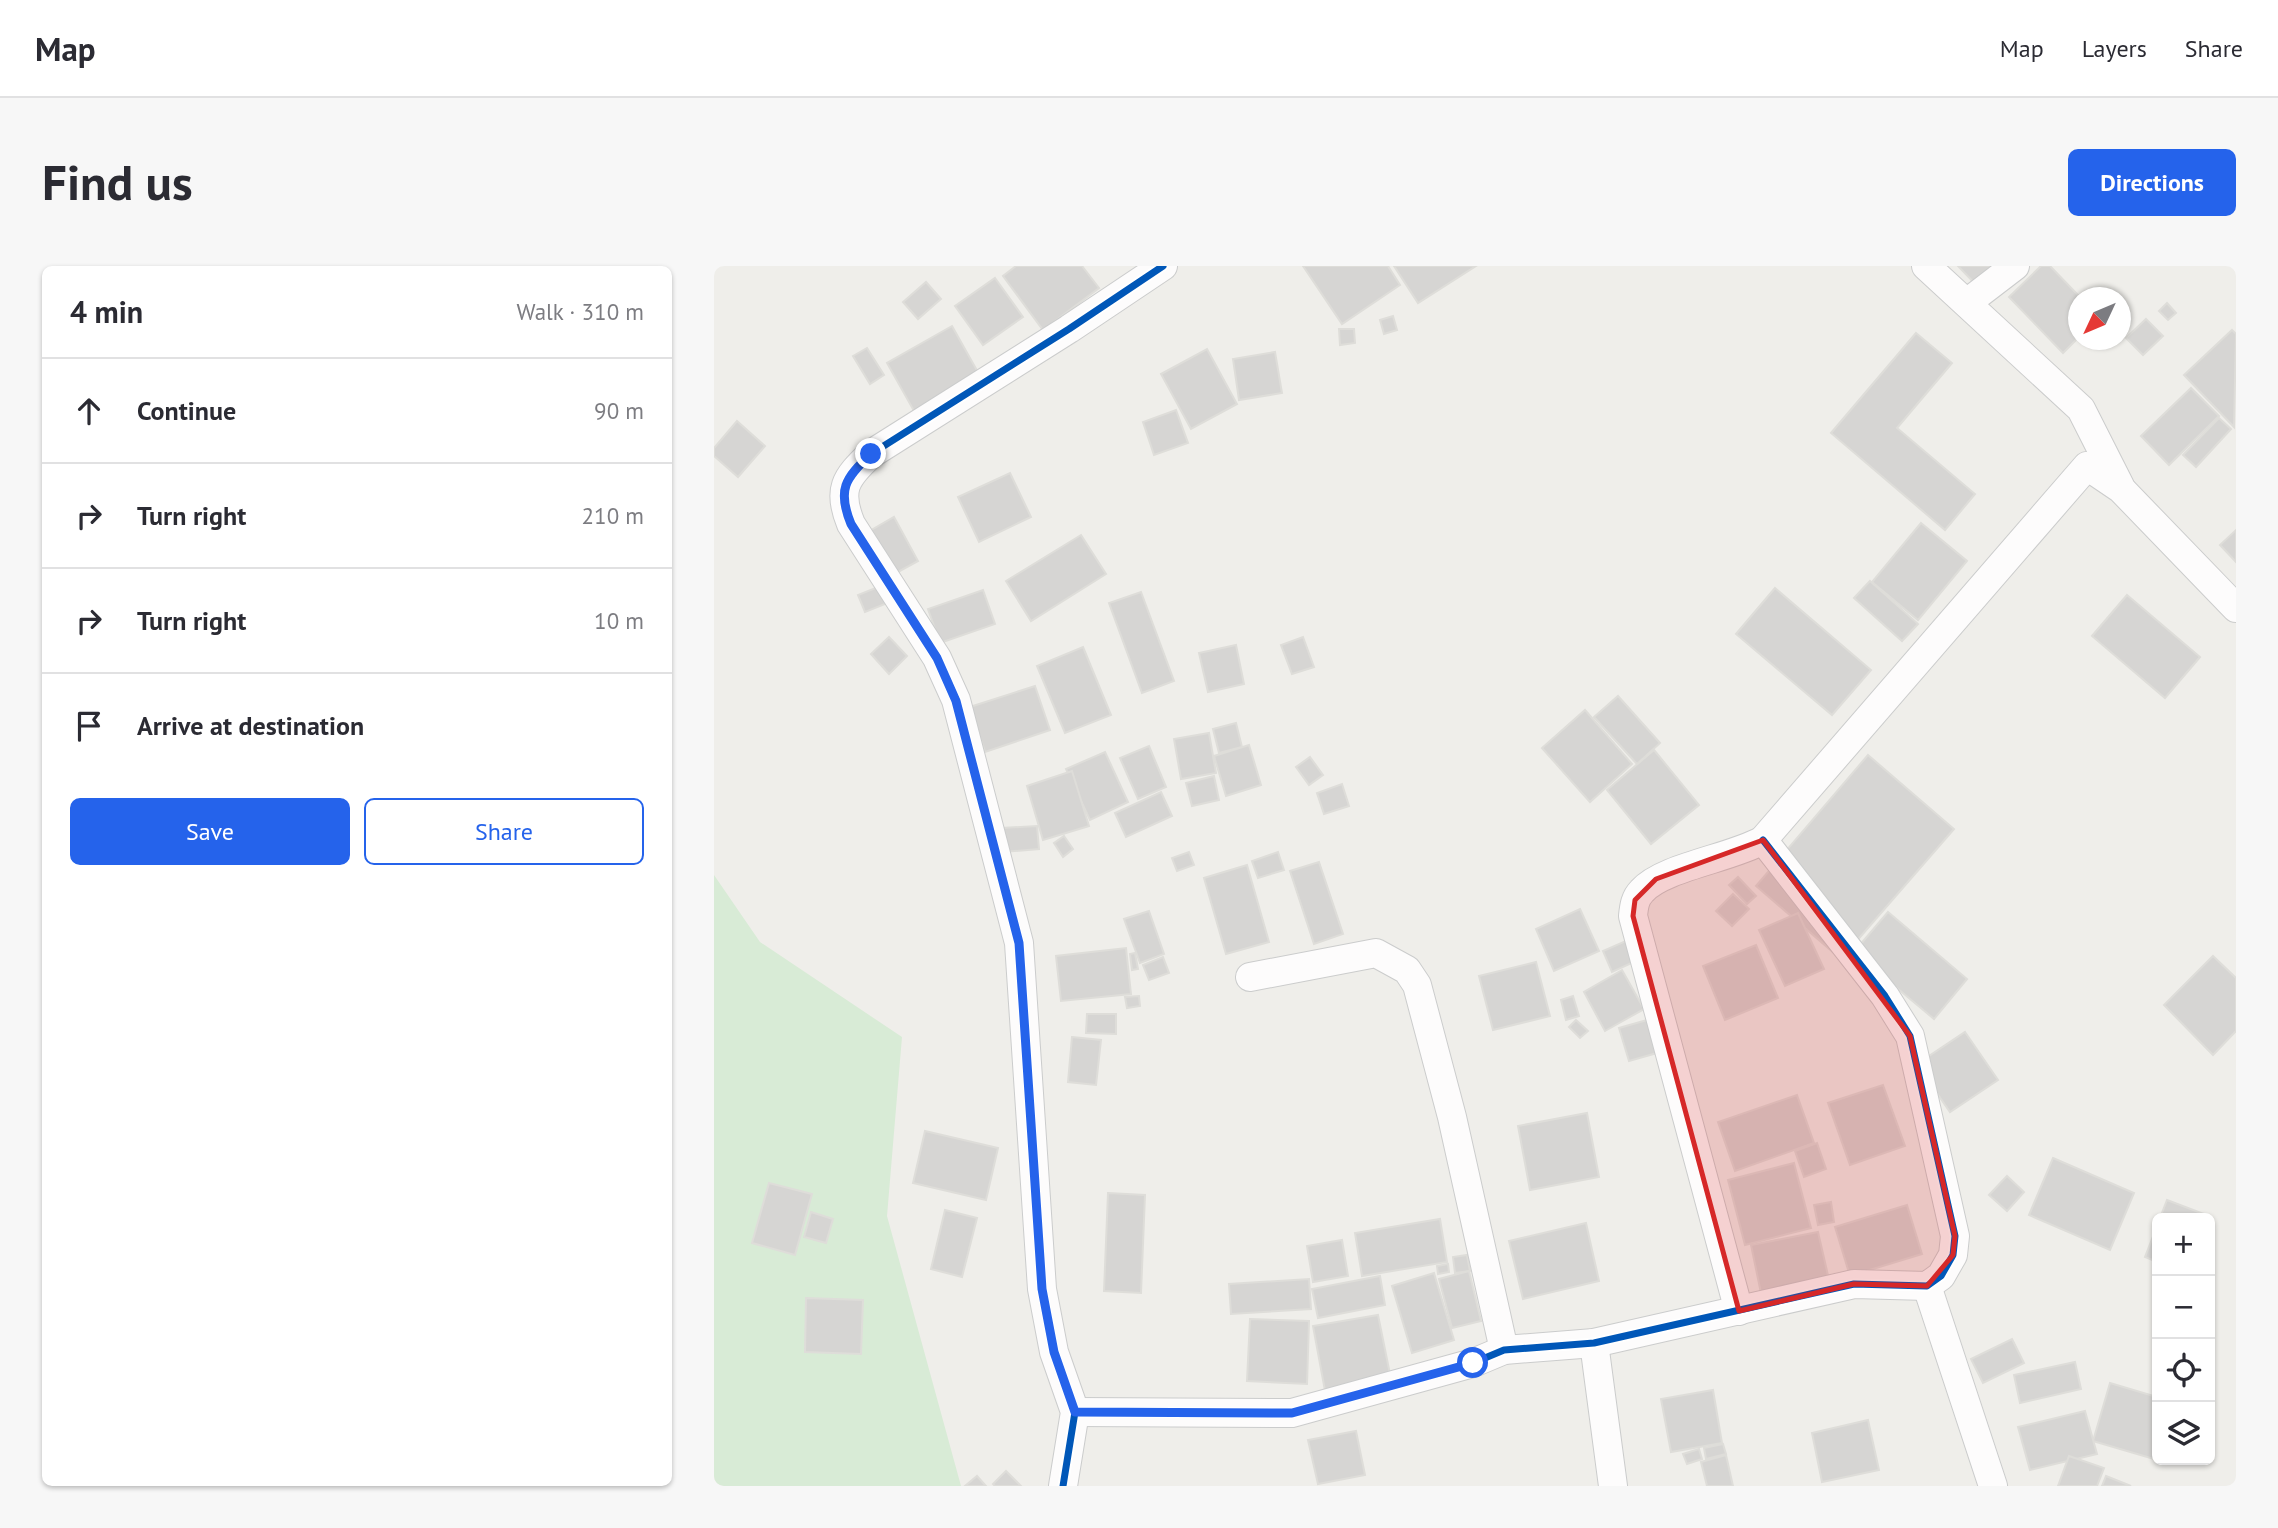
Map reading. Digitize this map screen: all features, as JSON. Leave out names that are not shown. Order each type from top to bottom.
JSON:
[{"type":"street","points":[[1063,1486],[1075,1412],[1054,1352],[1042,1289],[1019,943],[956,701],[937,658],[851,524],[842,503],[849,475],[871,454],[1163,266]]},
{"type":"street","points":[[1926,266],[2081,408],[2121,489]]},
{"type":"street","points":[[1968,302],[2015,266]]},
{"type":"street","points":[[1739,1311],[1633,916],[1635,900],[1656,879],[1748,849],[1763,840],[2087,466],[2121,489],[2236,608]]},
{"type":"street","points":[[1075,1412],[1292,1413],[1473,1363],[1504,1350],[1594,1343],[1854,1284],[1927,1286],[1941,1276],[1954,1255],[1955,1236],[1910,1036],[1885,996],[1763,840]]},
{"type":"street","points":[[1250,977],[1376,953],[1407,970],[1417,985],[1448,1104],[1504,1350]]},
{"type":"street","points":[[1927,1286],[1993,1486]]},
{"type":"street","points":[[1594,1343],[1613,1486]]},
{"type":"highlighted area","points":[[1763,840],[1910,1036],[1955,1236],[1953,1255],[1927,1286],[1854,1284],[1739,1311],[1633,916],[1635,900],[1656,879]]},
{"type":"green space","points":[[714,875],[760,942],[902,1037],[887,1216],[961,1486],[714,1486]]},
{"type":"building","points":[[1016,266],[1082,266],[1099,288],[1043,330],[1003,276]]},
{"type":"building","points":[[1303,266],[1388,266],[1400,285],[1342,324]]},
{"type":"building","points":[[1394,266],[1476,266],[1418,303]]},
{"type":"building","points":[[1958,266],[2010,266],[1983,292]]},
{"type":"building","points":[[2041,266],[2050,266],[2070,287],[2068,287],[2068,348],[2063,353],[2009,297]]},
{"type":"building","points":[[995,278],[1023,317],[983,345],[955,306]]},
{"type":"building","points":[[926,282],[941,299],[918,319],[903,302]]},
{"type":"building","points":[[2167,303],[2176,313],[2168,320],[2159,311]]},
{"type":"building","points":[[1393,316],[1397,330],[1384,334],[1380,320]]},
{"type":"building","points":[[2146,319],[2163,336],[2143,355],[2131,343],[2131,333]]},
{"type":"building","points":[[952,326],[988,390],[923,427],[887,363]]},
{"type":"building","points":[[1339,329],[1354,329],[1355,343],[1340,345]]},
{"type":"building","points":[[2232,330],[2236,334],[2234,427],[2184,375]]},
{"type":"building","points":[[1916,333],[1952,363],[1897,428],[1975,494],[1945,530],[1831,433]]},
{"type":"building","points":[[867,348],[884,375],[870,384],[853,356]]},
{"type":"building","points":[[1207,349],[1237,404],[1191,429],[1161,374]]},
{"type":"building","points":[[1275,352],[1282,393],[1239,400],[1233,359]]},
{"type":"building","points":[[2191,388],[2219,416],[2169,465],[2141,436]]},
{"type":"building","points":[[1176,410],[1188,443],[1154,455],[1143,422]]},
{"type":"building","points":[[2219,418],[2231,429],[2196,467],[2183,455]]},
{"type":"building","points":[[737,421],[765,446],[738,477],[714,456],[714,448]]},
{"type":"building","points":[[1010,473],[1031,517],[979,542],[958,497]]},
{"type":"building","points":[[894,517],[918,561],[878,583],[854,540]]},
{"type":"building","points":[[1921,523],[1967,561],[1918,620],[1872,582]]},
{"type":"building","points":[[2236,530],[2236,562],[2220,545]]},
{"type":"building","points":[[1081,535],[1106,574],[1031,621],[1006,581]]},
{"type":"building","points":[[1870,581],[1918,624],[1902,641],[1854,598]]},
{"type":"building","points":[[888,583],[895,600],[865,612],[858,595]]},
{"type":"building","points":[[1775,588],[1871,670],[1832,715],[1736,634]]},
{"type":"building","points":[[983,590],[995,624],[940,643],[928,609]]},
{"type":"building","points":[[1141,592],[1174,681],[1142,693],[1109,603]]},
{"type":"building","points":[[2127,595],[2200,657],[2165,698],[2092,636]]},
{"type":"building","points":[[889,637],[907,656],[889,674],[871,654]]},
{"type":"building","points":[[1303,637],[1314,667],[1292,674],[1281,645]]},
{"type":"building","points":[[1236,645],[1244,684],[1208,692],[1199,653]]},
{"type":"building","points":[[1083,647],[1111,715],[1065,733],[1037,666]]},
{"type":"building","points":[[1035,686],[1050,730],[985,752],[970,707]]},
{"type":"building","points":[[1618,696],[1660,743],[1637,764],[1594,717]]},
{"type":"building","points":[[1585,710],[1632,764],[1590,802],[1542,748]]},
{"type":"building","points":[[1236,723],[1242,747],[1219,753],[1213,729]]},
{"type":"building","points":[[1209,733],[1216,773],[1181,779],[1174,739]]},
{"type":"building","points":[[1249,745],[1261,785],[1226,796],[1214,756]]},
{"type":"building","points":[[1149,746],[1166,787],[1138,799],[1120,758]]},
{"type":"building","points":[[1654,750],[1699,805],[1651,844],[1607,790]]},
{"type":"building","points":[[1105,752],[1128,802],[1090,820],[1066,769]]},
{"type":"building","points":[[1868,755],[1954,829],[1841,959],[1756,886]]},
{"type":"building","points":[[1310,757],[1323,775],[1309,785],[1296,767]]},
{"type":"building","points":[[1072,771],[1089,826],[1043,840],[1027,786]]},
{"type":"building","points":[[1214,776],[1219,800],[1192,806],[1186,783]]},
{"type":"building","points":[[1342,784],[1349,806],[1324,814],[1317,793]]},
{"type":"building","points":[[1161,792],[1172,816],[1126,837],[1115,813]]},
{"type":"building","points":[[1037,826],[1039,849],[1003,852],[1002,828]]},
{"type":"building","points":[[1064,836],[1073,849],[1063,857],[1054,843]]},
{"type":"building","points":[[1189,852],[1194,865],[1177,871],[1172,858]]},
{"type":"building","points":[[1278,852],[1284,870],[1258,878],[1252,861]]},
{"type":"building","points":[[1319,862],[1343,934],[1314,944],[1290,871]]},
{"type":"building","points":[[1247,865],[1269,942],[1226,954],[1204,878]]},
{"type":"building","points":[[1738,877],[1756,896],[1747,904],[1729,885]]},
{"type":"building","points":[[1733,894],[1749,909],[1732,926],[1716,911]]},
{"type":"building","points":[[1580,909],[1599,951],[1554,971],[1536,929]]},
{"type":"building","points":[[1149,911],[1164,954],[1140,963],[1124,919]]},
{"type":"building","points":[[1888,912],[1967,979],[1934,1019],[1854,952]]},
{"type":"building","points":[[1798,913],[1824,969],[1785,986],[1759,930]]},
{"type":"building","points":[[1628,940],[1636,961],[1612,972],[1603,951]]},
{"type":"building","points":[[1756,945],[1778,998],[1725,1020],[1703,966]]},
{"type":"building","points":[[1126,948],[1131,994],[1061,1001],[1056,956]]},
{"type":"building","points":[[1135,953],[1138,969],[1132,970],[1130,954]]},
{"type":"building","points":[[2213,956],[2236,978],[2236,1031],[2213,1055],[2164,1005]]},
{"type":"building","points":[[1163,957],[1169,973],[1149,980],[1143,965]]},
{"type":"building","points":[[1536,962],[1550,1016],[1493,1030],[1479,976]]},
{"type":"building","points":[[1622,970],[1644,1009],[1605,1031],[1584,992]]},
{"type":"building","points":[[1139,996],[1140,1006],[1127,1008],[1125,997]]},
{"type":"building","points":[[1573,996],[1579,1016],[1566,1020],[1561,1000]]},
{"type":"building","points":[[1087,1014],[1116,1014],[1116,1034],[1086,1033]]},
{"type":"building","points":[[1576,1020],[1588,1031],[1580,1038],[1569,1027]]},
{"type":"building","points":[[1647,1020],[1657,1053],[1629,1061],[1619,1028]]},
{"type":"building","points":[[1965,1032],[1998,1080],[1950,1112],[1917,1064]]},
{"type":"building","points":[[1072,1037],[1101,1040],[1096,1085],[1068,1082]]},
{"type":"building","points":[[1883,1085],[1905,1146],[1850,1165],[1828,1103]]},
{"type":"building","points":[[1797,1095],[1814,1143],[1735,1171],[1718,1122]]},
{"type":"building","points":[[1587,1113],[1599,1177],[1530,1190],[1518,1126]]},
{"type":"building","points":[[925,1131],[998,1148],[986,1200],[913,1183]]},
{"type":"building","points":[[1817,1143],[1826,1169],[1804,1177],[1795,1151]]},
{"type":"building","points":[[2053,1158],[2134,1193],[2110,1250],[2029,1215]]},
{"type":"building","points":[[1794,1163],[1811,1228],[1745,1245],[1728,1180]]},
{"type":"building","points":[[2007,1176],[2024,1192],[2007,1211],[1989,1195]]},
{"type":"building","points":[[769,1183],[812,1194],[795,1255],[752,1243]]},
{"type":"building","points":[[1108,1193],[1145,1195],[1141,1293],[1104,1291]]},
{"type":"building","points":[[2167,1200],[2201,1213],[2162,1213]]},
{"type":"building","points":[[1831,1202],[1834,1222],[1818,1225],[1814,1205]]},
{"type":"building","points":[[1907,1205],[1922,1254],[1850,1276],[1835,1227]]},
{"type":"building","points":[[945,1210],[977,1218],[962,1277],[931,1269]]},
{"type":"building","points":[[811,1212],[833,1219],[826,1243],[804,1237]]},
{"type":"building","points":[[1440,1219],[1447,1262],[1362,1276],[1355,1233]]},
{"type":"building","points":[[1586,1223],[1599,1281],[1523,1299],[1509,1241]]},
{"type":"building","points":[[1818,1232],[1830,1284],[1762,1298],[1751,1245]]},
{"type":"building","points":[[2152,1239],[2152,1260],[2145,1257]]},
{"type":"building","points":[[1342,1240],[1348,1276],[1313,1282],[1307,1246]]},
{"type":"building","points":[[1467,1255],[1470,1271],[1455,1273],[1453,1257]]},
{"type":"building","points":[[1448,1264],[1449,1272],[1438,1274],[1437,1266]]},
{"type":"building","points":[[1469,1271],[1481,1321],[1452,1328],[1439,1279]]},
{"type":"building","points":[[1434,1273],[1454,1340],[1412,1353],[1392,1286]]},
{"type":"building","points":[[1380,1276],[1385,1305],[1318,1318],[1312,1289]]},
{"type":"building","points":[[1309,1279],[1311,1309],[1231,1314],[1229,1284]]},
{"type":"building","points":[[806,1298],[863,1300],[861,1354],[805,1352]]},
{"type":"building","points":[[1378,1315],[1392,1384],[1326,1396],[1313,1326]]},
{"type":"building","points":[[1250,1319],[1309,1321],[1307,1384],[1247,1381]]},
{"type":"building","points":[[2012,1339],[2024,1363],[1983,1383],[1971,1359]]},
{"type":"building","points":[[2075,1362],[2081,1389],[2020,1403],[2014,1375]]},
{"type":"building","points":[[2110,1383],[2152,1396],[2152,1458],[2093,1441]]},
{"type":"building","points":[[1713,1390],[1722,1443],[1671,1452],[1661,1399]]},
{"type":"building","points":[[2085,1411],[2097,1454],[2030,1470],[2018,1427]]},
{"type":"building","points":[[1868,1420],[1879,1470],[1822,1482],[1812,1433]]},
{"type":"building","points":[[1356,1431],[1365,1475],[1318,1484],[1308,1440]]},
{"type":"building","points":[[1723,1444],[1726,1454],[1706,1459],[1704,1448]]},
{"type":"building","points":[[1699,1449],[1702,1459],[1687,1464],[1683,1454]]},
{"type":"building","points":[[1726,1455],[1733,1486],[1707,1486],[1701,1462]]},
{"type":"building","points":[[2069,1456],[2104,1468],[2097,1486],[2058,1486]]},
{"type":"building","points":[[1006,1471],[1021,1486],[995,1486],[993,1484]]},
{"type":"building","points":[[977,1476],[986,1486],[965,1486]]},
{"type":"building","points":[[2106,1476],[2131,1486],[2102,1486]]},
{"type":"cycle path","points":[[1063,1486],[1075,1412],[1054,1352],[1042,1289],[1019,943],[956,700],[937,658],[851,524],[844,493],[855,470],[871,454],[1163,266]]},
{"type":"cycle path","points":[[1075,1412],[1292,1413],[1473,1363],[1504,1350],[1594,1343],[1854,1284],[1927,1286],[1941,1276],[1953,1255],[1955,1236],[1910,1036],[1885,996],[1763,840]]},
{"type":"route","points":[[871,454],[849,475],[842,503],[851,524],[937,658],[956,701],[1019,943],[1042,1289],[1054,1352],[1075,1412],[1250,1415],[1292,1413],[1473,1363]]}]
